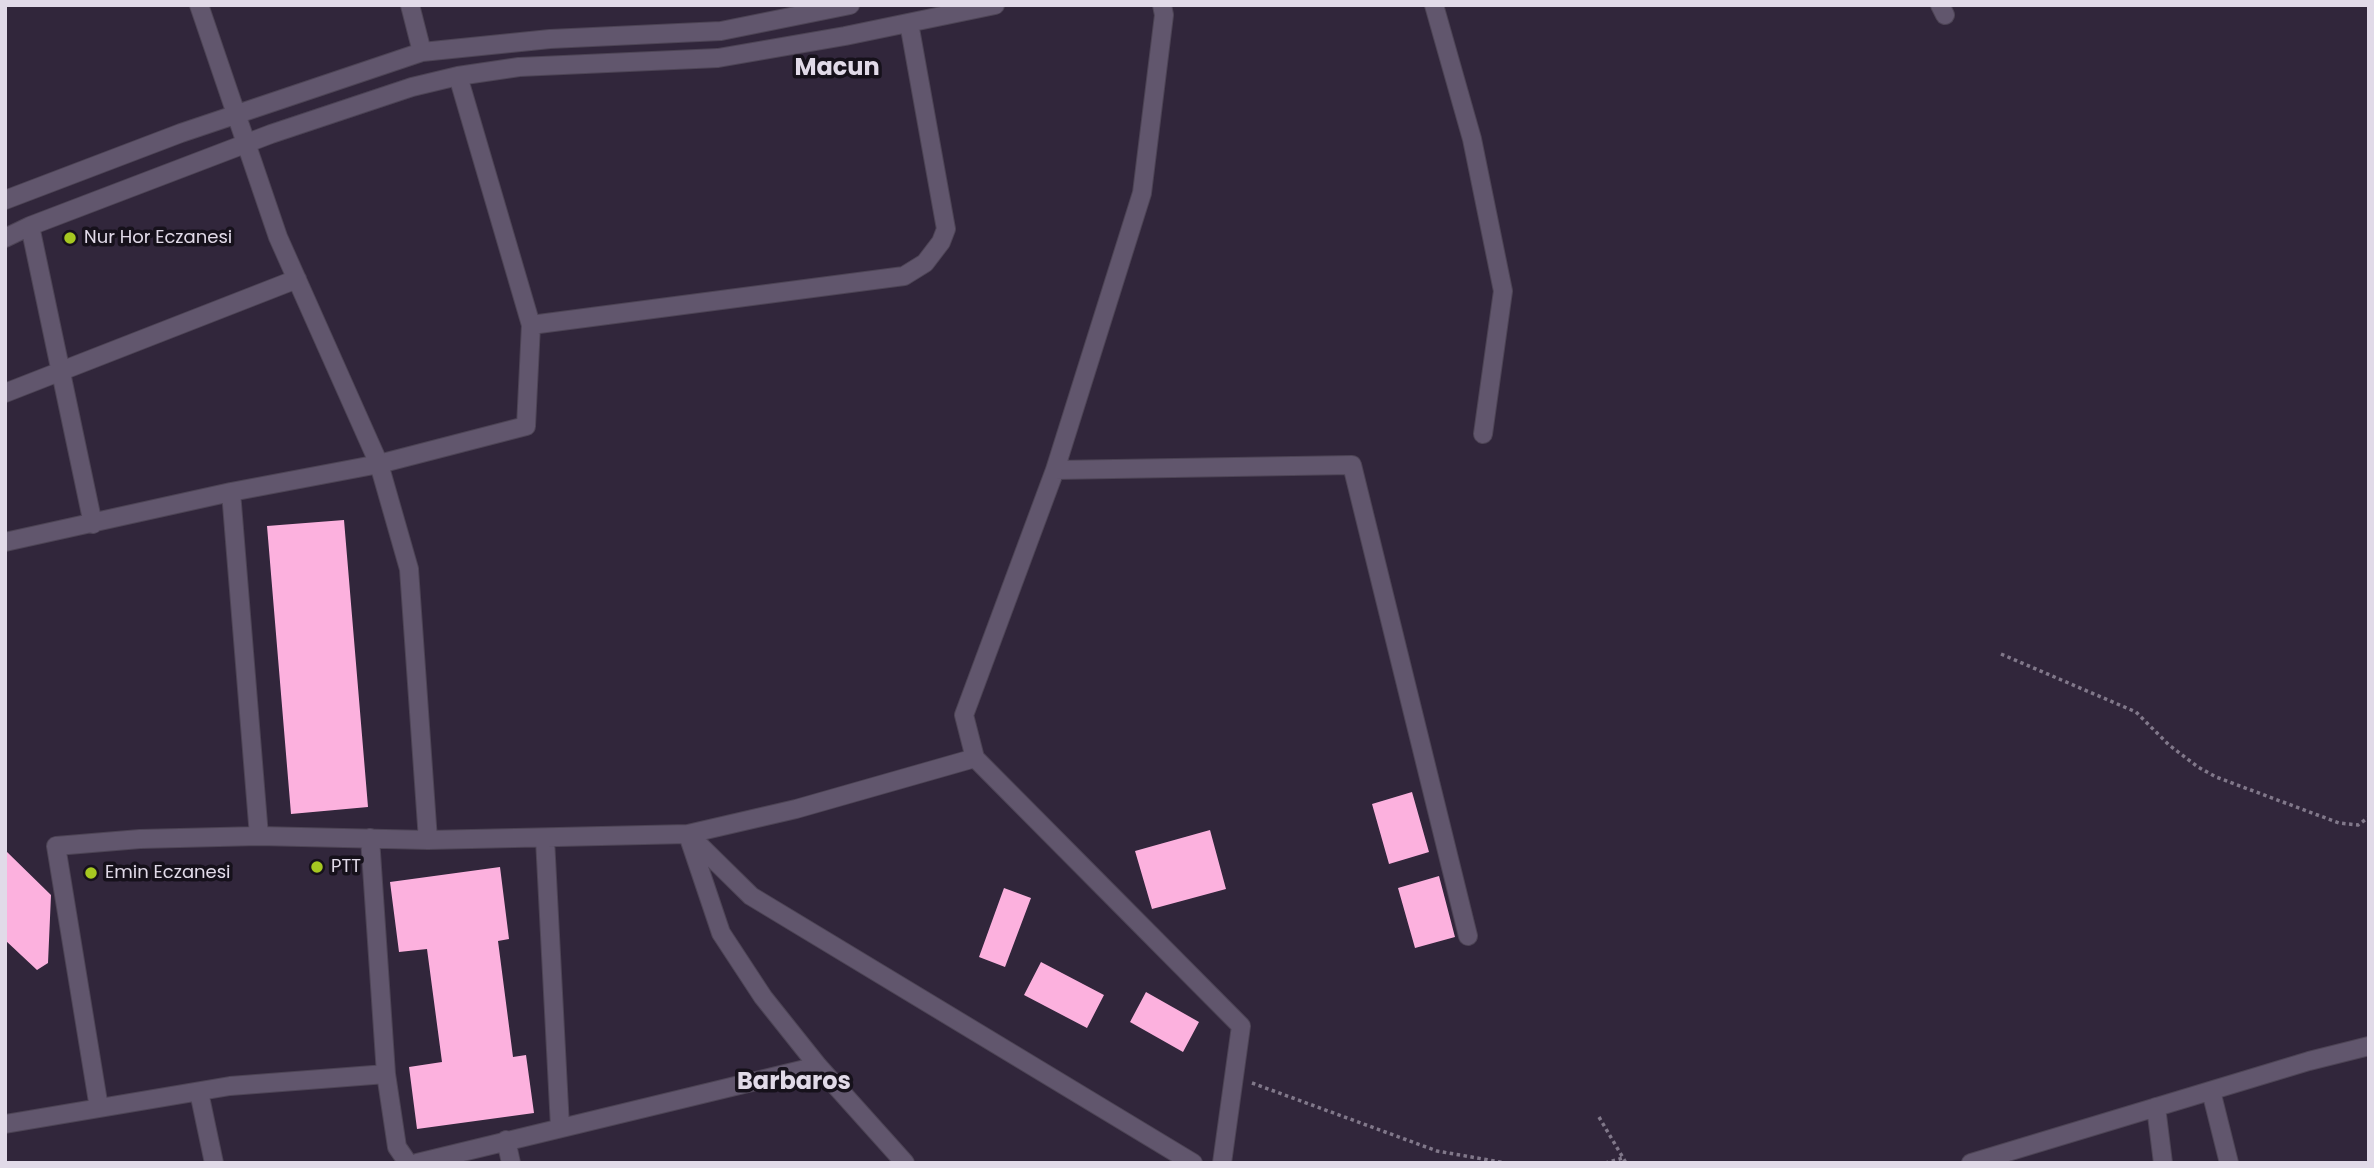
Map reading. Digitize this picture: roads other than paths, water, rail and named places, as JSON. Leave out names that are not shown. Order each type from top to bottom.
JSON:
[{"type":"street","points":[[199,5],[278,237],[379,464],[409,569],[428,840]]},
{"type":"street","points":[[411,5],[422,52]]},
{"type":"street","points":[[5,200],[237,114],[422,52],[550,39],[721,31],[850,5]]},
{"type":"street","points":[[5,238],[30,226],[247,144],[412,88],[458,76],[519,67],[718,58],[995,5]]},
{"type":"street","points":[[1162,5],[1164,15],[1142,193],[1055,470],[964,715],[975,758],[1241,1026],[1222,1163]]},
{"type":"street","points":[[1434,5],[1472,139],[1503,291],[1483,435]]},
{"type":"street","points":[[531,325],[904,276],[925,263],[934,253],[946,229],[909,23]]},
{"type":"street","points":[[5,542],[231,492],[379,464],[527,426],[531,325],[458,76]]},
{"type":"street","points":[[30,226],[93,524]]},
{"type":"street","points":[[5,393],[297,279]]},
{"type":"street","points":[[1055,470],[1352,465],[1468,936]]},
{"type":"street","points":[[231,492],[259,836]]},
{"type":"street","points":[[99,1108],[56,846],[140,839],[259,836],[428,840],[688,834],[796,809],[975,758]]},
{"type":"street","points":[[688,834],[721,933],[763,997],[818,1066],[905,1163]]},
{"type":"street","points":[[688,834],[751,896],[1193,1163]]},
{"type":"street","points":[[370,838],[386,1074],[397,1147],[408,1163]]},
{"type":"street","points":[[545,839],[560,1127]]},
{"type":"street","points":[[1971,1163],[2369,1046]]},
{"type":"street","points":[[417,1163],[818,1066]]},
{"type":"street","points":[[5,1124],[230,1086],[386,1074]]},
{"type":"street","points":[[2211,1091],[2229,1163]]},
{"type":"street","points":[[199,1092],[214,1163]]},
{"type":"street","points":[[2156,1107],[2163,1163]]},
{"type":"street","points":[[506,1140],[511,1163]]},
{"type":"place","name":"Nur Hor Eczanesi","points":[[70,238]]},
{"type":"place","name":"PTT","points":[[317,867]]},
{"type":"place","name":"Emin Eczanesi","points":[[91,873]]},
{"type":"district","name":"Macun","points":[[837,69]]},
{"type":"district","name":"Barbaros","points":[[794,1083]]}]
